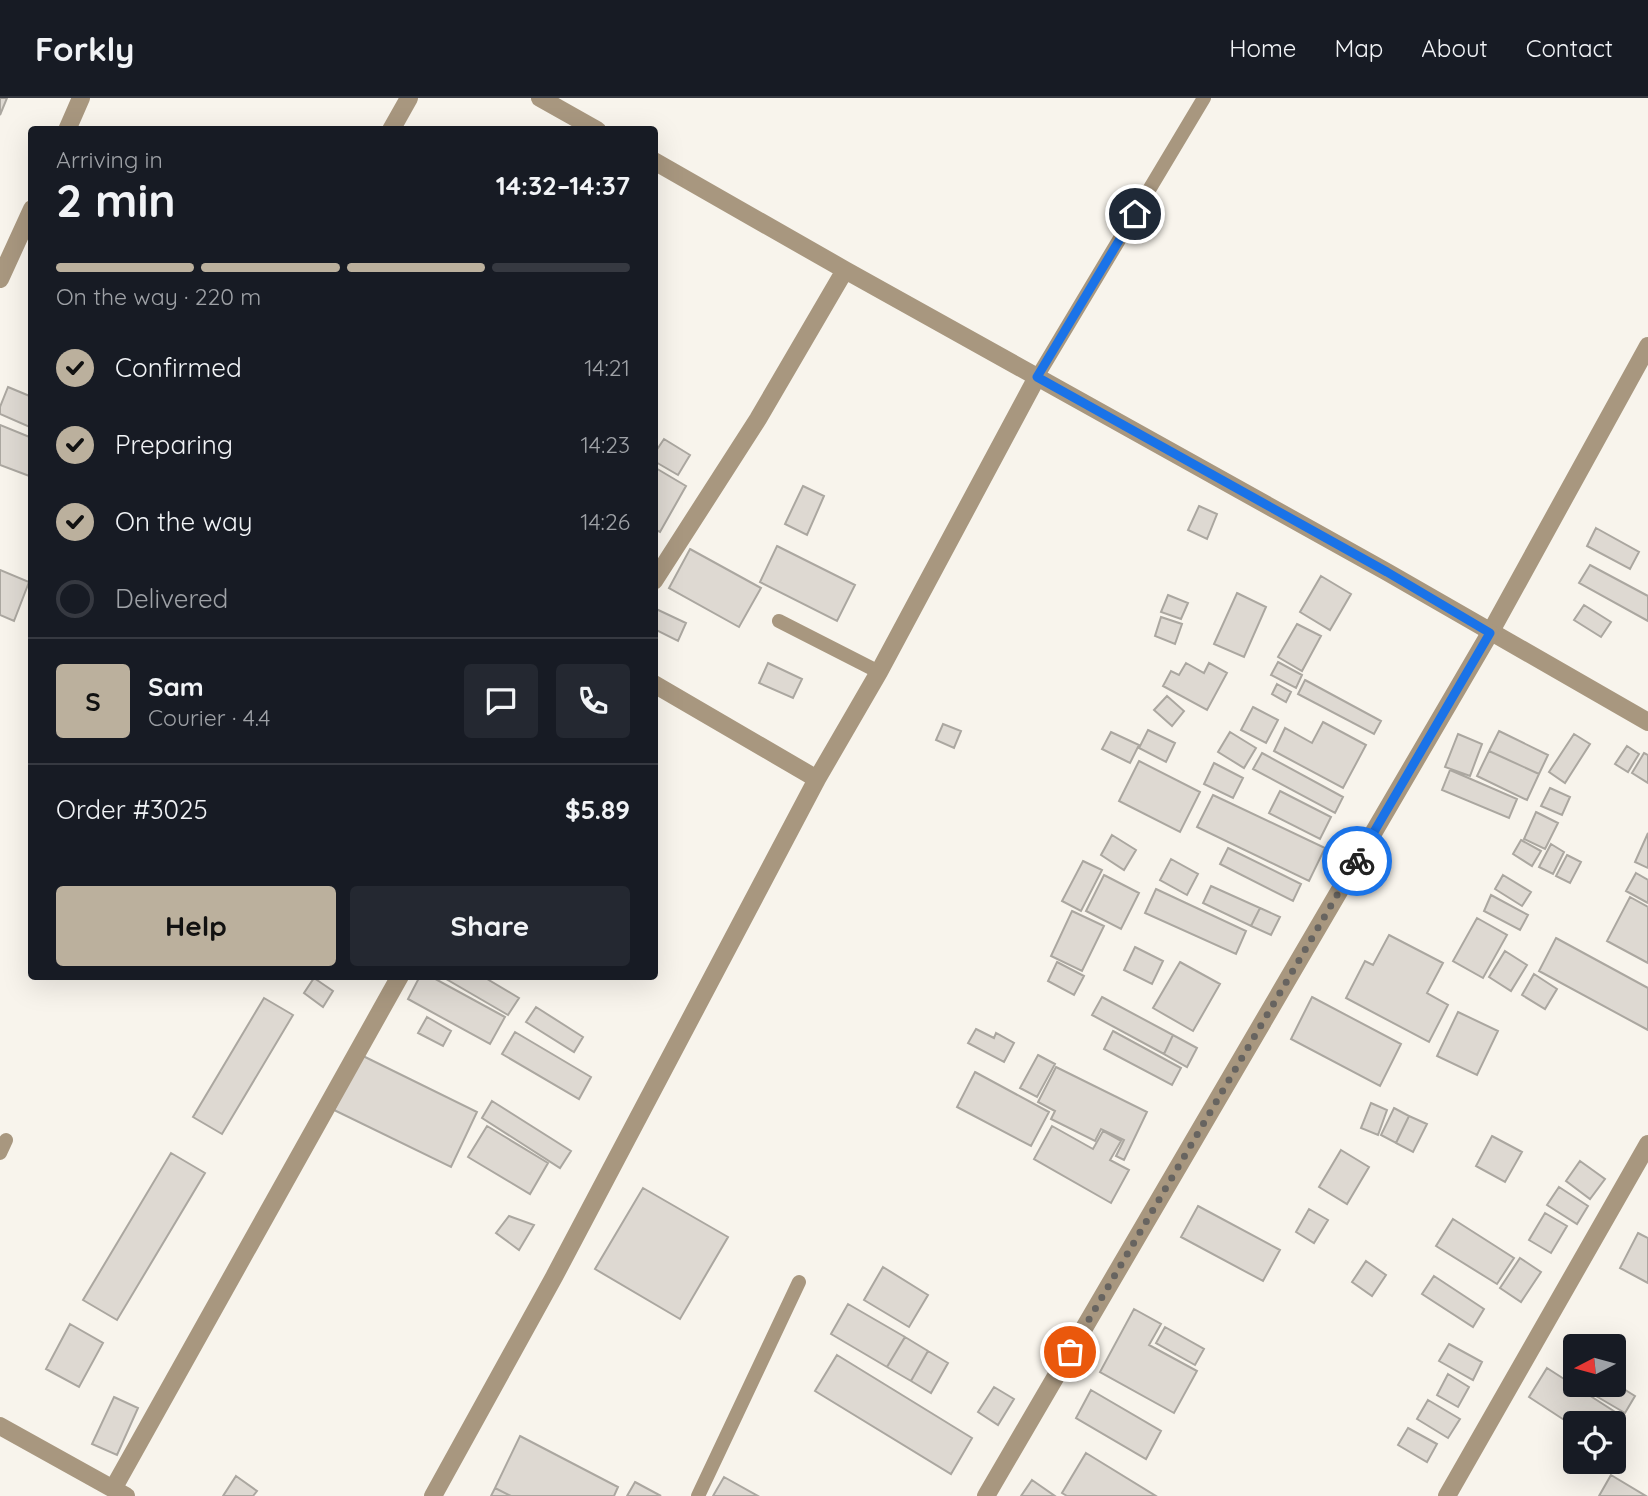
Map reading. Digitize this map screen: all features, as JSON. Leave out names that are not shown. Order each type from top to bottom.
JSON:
[{"type":"street","points":[[69,126],[81,98]]},
{"type":"street","points":[[393,126],[409,98]]},
{"type":"street","points":[[540,98],[590,126]]},
{"type":"street","points":[[658,163],[1387,572],[1648,722]]},
{"type":"street","points":[[0,279],[28,218]]},
{"type":"street","points":[[658,575],[758,419],[845,270]]},
{"type":"street","points":[[986,1496],[1490,633],[1648,346]]},
{"type":"street","points":[[433,1496],[561,1264],[817,779],[879,672],[1037,377]]},
{"type":"street","points":[[658,686],[817,779]]},
{"type":"street","points":[[0,1426],[119,1493],[398,980]]},
{"type":"street","points":[[1447,1496],[1648,1144]]},
{"type":"lane","points":[[1037,377],[1204,98]]},
{"type":"lane","points":[[779,621],[879,672]]},
{"type":"lane","points":[[698,1496],[799,1282]]},
{"type":"building","points":[[0,98],[7,98],[0,115]]},
{"type":"building","points":[[8,387],[28,395],[28,426],[0,414]]},
{"type":"building","points":[[0,425],[28,436],[28,476],[0,465]]},
{"type":"building","points":[[664,439],[690,455],[678,475],[658,463],[658,448]]},
{"type":"building","points":[[658,469],[686,486],[660,532],[658,531]]},
{"type":"building","points":[[803,486],[824,496],[807,535],[785,524]]},
{"type":"building","points":[[1199,506],[1217,514],[1207,539],[1188,530]]},
{"type":"building","points":[[1596,528],[1639,552],[1630,569],[1587,546]]},
{"type":"building","points":[[777,546],[855,585],[837,621],[760,582]]},
{"type":"building","points":[[690,549],[761,588],[739,627],[669,588]]},
{"type":"building","points":[[1590,565],[1648,596],[1648,621],[1579,583]]},
{"type":"building","points":[[0,570],[28,582],[28,585],[14,621],[0,615]]},
{"type":"building","points":[[1321,576],[1351,594],[1330,630],[1300,612]]},
{"type":"building","points":[[1237,593],[1266,607],[1244,657],[1214,644]]},
{"type":"building","points":[[1168,595],[1188,603],[1181,619],[1161,612]]},
{"type":"building","points":[[1584,605],[1611,622],[1601,637],[1574,620]]},
{"type":"building","points":[[658,610],[686,623],[678,641],[658,631]]},
{"type":"building","points":[[1161,617],[1182,624],[1175,644],[1155,636]]},
{"type":"building","points":[[1297,624],[1321,636],[1302,671],[1278,657]]},
{"type":"building","points":[[1278,662],[1302,675],[1296,688],[1271,675]]},
{"type":"building","points":[[768,663],[802,679],[793,698],[759,683]]},
{"type":"building","points":[[1186,663],[1204,673],[1209,663],[1227,673],[1207,710],[1163,686],[1171,671],[1179,675]]},
{"type":"building","points":[[1305,680],[1381,721],[1374,734],[1298,694]]},
{"type":"building","points":[[1277,684],[1291,692],[1286,702],[1272,694]]},
{"type":"building","points":[[1167,696],[1184,711],[1172,726],[1154,710]]},
{"type":"building","points":[[1253,707],[1278,720],[1266,743],[1241,730]]},
{"type":"building","points":[[1323,722],[1366,745],[1343,788],[1274,751],[1285,728],[1312,743]]},
{"type":"building","points":[[943,724],[961,731],[954,748],[936,740]]},
{"type":"building","points":[[1148,730],[1175,743],[1166,762],[1139,748]]},
{"type":"building","points":[[1499,731],[1548,755],[1539,774],[1489,751]]},
{"type":"building","points":[[1111,732],[1139,745],[1130,763],[1102,749]]},
{"type":"building","points":[[1230,732],[1256,748],[1244,768],[1218,752]]},
{"type":"building","points":[[1458,734],[1482,744],[1470,776],[1445,767]]},
{"type":"building","points":[[1574,734],[1590,744],[1565,783],[1549,772]]},
{"type":"building","points":[[1627,746],[1639,754],[1628,772],[1615,764]]},
{"type":"building","points":[[1489,751],[1539,774],[1527,800],[1477,776]]},
{"type":"building","points":[[1262,753],[1343,797],[1335,813],[1253,769]]},
{"type":"building","points":[[1644,753],[1648,755],[1648,783],[1632,773]]},
{"type":"building","points":[[1139,761],[1200,792],[1180,832],[1119,801]]},
{"type":"building","points":[[1214,763],[1243,778],[1233,798],[1204,784]]},
{"type":"building","points":[[1450,770],[1517,799],[1509,818],[1442,790]]},
{"type":"building","points":[[1550,788],[1570,797],[1562,815],[1541,806]]},
{"type":"building","points":[[1280,791],[1331,817],[1320,839],[1269,813]]},
{"type":"building","points":[[1213,795],[1325,848],[1309,881],[1197,827]]},
{"type":"building","points":[[1536,812],[1558,823],[1545,849],[1524,839]]},
{"type":"building","points":[[1648,833],[1648,868],[1635,862]]},
{"type":"building","points":[[1112,835],[1136,850],[1124,870],[1101,855]]},
{"type":"building","points":[[1521,840],[1541,851],[1532,866],[1513,854]]},
{"type":"building","points":[[1551,844],[1564,852],[1553,874],[1539,867]]},
{"type":"building","points":[[1228,848],[1301,884],[1293,901],[1220,864]]},
{"type":"building","points":[[1567,855],[1581,862],[1570,883],[1556,876]]},
{"type":"building","points":[[1171,859],[1198,874],[1187,895],[1160,880]]},
{"type":"building","points":[[1083,861],[1102,870],[1081,911],[1062,901]]},
{"type":"building","points":[[1636,873],[1648,880],[1648,903],[1626,891]]},
{"type":"building","points":[[1104,875],[1139,893],[1121,929],[1086,911]]},
{"type":"building","points":[[1503,875],[1531,892],[1522,906],[1495,889]]},
{"type":"building","points":[[1211,886],[1260,908],[1251,926],[1203,903]]},
{"type":"building","points":[[1156,889],[1246,931],[1236,954],[1145,913]]},
{"type":"building","points":[[1491,895],[1528,915],[1520,930],[1484,911]]},
{"type":"building","points":[[1630,897],[1648,907],[1648,963],[1607,941]]},
{"type":"building","points":[[1260,908],[1280,917],[1271,935],[1251,926]]},
{"type":"building","points":[[1072,911],[1104,926],[1082,971],[1051,956]]},
{"type":"building","points":[[1477,918],[1507,935],[1483,978],[1453,961]]},
{"type":"building","points":[[1389,935],[1443,963],[1427,993],[1448,1005],[1429,1042],[1346,998],[1365,961],[1373,965]]},
{"type":"building","points":[[1556,938],[1648,988],[1648,1030],[1539,971]]},
{"type":"building","points":[[1135,947],[1163,961],[1152,984],[1124,970]]},
{"type":"building","points":[[1505,951],[1527,965],[1511,991],[1489,977]]},
{"type":"building","points":[[1057,962],[1084,976],[1074,995],[1048,981]]},
{"type":"building","points":[[1180,962],[1220,984],[1193,1031],[1153,1008]]},
{"type":"building","points":[[1534,974],[1557,989],[1545,1009],[1522,995]]},
{"type":"building","points":[[313,980],[333,991],[323,1007],[304,993]]},
{"type":"building","points":[[418,980],[437,980],[505,1017],[490,1044],[408,999]]},
{"type":"building","points":[[448,980],[489,980],[519,998],[508,1015]]},
{"type":"building","points":[[1102,997],[1173,1035],[1164,1054],[1092,1015]]},
{"type":"building","points":[[1312,997],[1401,1044],[1380,1086],[1291,1039]]},
{"type":"building","points":[[264,998],[293,1015],[222,1134],[193,1117]]},
{"type":"building","points":[[536,1007],[583,1037],[574,1052],[526,1022]]},
{"type":"building","points":[[1458,1012],[1498,1031],[1477,1075],[1437,1056]]},
{"type":"building","points":[[427,1017],[451,1031],[443,1046],[418,1033]]},
{"type":"building","points":[[976,1029],[994,1038],[996,1033],[1014,1043],[1004,1062],[968,1043]]},
{"type":"building","points":[[1113,1031],[1181,1068],[1172,1085],[1104,1049]]},
{"type":"building","points":[[515,1032],[591,1077],[579,1099],[502,1054]]},
{"type":"building","points":[[1173,1035],[1197,1048],[1187,1067],[1164,1054]]},
{"type":"building","points":[[361,1055],[477,1112],[451,1167],[334,1110]]},
{"type":"building","points":[[1038,1055],[1055,1064],[1037,1097],[1020,1088]]},
{"type":"building","points":[[1056,1067],[1147,1112],[1124,1160],[1116,1156],[1124,1140],[1101,1129],[1095,1141],[1051,1119],[1055,1111],[1038,1102]]},
{"type":"building","points":[[975,1072],[1049,1112],[1031,1146],[957,1107]]},
{"type":"building","points":[[492,1101],[571,1151],[560,1168],[482,1118]]},
{"type":"building","points":[[1371,1103],[1387,1110],[1378,1135],[1361,1128]]},
{"type":"building","points":[[1394,1108],[1409,1116],[1396,1143],[1381,1135]]},
{"type":"building","points":[[1409,1116],[1427,1124],[1413,1152],[1396,1143]]},
{"type":"building","points":[[487,1126],[548,1163],[530,1194],[468,1157]]},
{"type":"building","points":[[1052,1126],[1093,1149],[1103,1131],[1121,1141],[1110,1160],[1129,1170],[1111,1203],[1034,1159]]},
{"type":"building","points":[[1492,1136],[1522,1152],[1505,1182],[1476,1166]]},
{"type":"building","points":[[1341,1150],[1369,1167],[1347,1204],[1319,1187]]},
{"type":"building","points":[[171,1153],[205,1173],[117,1320],[83,1300]]},
{"type":"building","points":[[1580,1161],[1605,1179],[1590,1199],[1566,1181]]},
{"type":"building","points":[[1559,1187],[1588,1206],[1577,1224],[1547,1205]]},
{"type":"building","points":[[643,1188],[728,1237],[680,1319],[595,1269]]},
{"type":"building","points":[[1198,1206],[1280,1250],[1263,1281],[1181,1237]]},
{"type":"building","points":[[1309,1209],[1328,1220],[1314,1243],[1296,1232]]},
{"type":"building","points":[[1545,1213],[1567,1226],[1551,1253],[1529,1240]]},
{"type":"building","points":[[509,1216],[534,1225],[519,1250],[496,1233]]},
{"type":"building","points":[[1453,1219],[1514,1258],[1497,1284],[1436,1246]]},
{"type":"building","points":[[1638,1233],[1648,1238],[1648,1283],[1620,1268]]},
{"type":"building","points":[[1520,1258],[1541,1272],[1521,1302],[1500,1288]]},
{"type":"building","points":[[1366,1261],[1386,1275],[1372,1296],[1352,1282]]},
{"type":"building","points":[[883,1267],[928,1295],[909,1327],[864,1300]]},
{"type":"building","points":[[1434,1276],[1484,1309],[1473,1327],[1422,1294]]},
{"type":"building","points":[[848,1304],[905,1337],[887,1367],[831,1334]]},
{"type":"building","points":[[1134,1309],[1161,1324],[1149,1345],[1197,1371],[1174,1413],[1100,1372]]},
{"type":"building","points":[[70,1324],[103,1343],[79,1387],[46,1369]]},
{"type":"building","points":[[1165,1327],[1204,1349],[1195,1365],[1156,1343]]},
{"type":"building","points":[[905,1337],[928,1351],[911,1381],[887,1367]]},
{"type":"building","points":[[1449,1344],[1482,1362],[1473,1380],[1439,1361]]},
{"type":"building","points":[[928,1351],[948,1363],[931,1393],[911,1381]]},
{"type":"building","points":[[837,1355],[972,1438],[951,1474],[815,1391]]},
{"type":"building","points":[[1547,1368],[1563,1378],[1563,1397],[1592,1397],[1614,1411],[1563,1411],[1563,1419],[1529,1397]]},
{"type":"building","points":[[1448,1374],[1469,1387],[1458,1407],[1437,1395]]},
{"type":"building","points":[[994,1387],[1014,1399],[998,1425],[978,1412]]},
{"type":"building","points":[[1091,1390],[1161,1431],[1146,1459],[1076,1418]]},
{"type":"building","points":[[1626,1390],[1635,1396],[1626,1411],[1598,1397],[1626,1397]]},
{"type":"building","points":[[114,1397],[138,1408],[117,1455],[92,1444]]},
{"type":"building","points":[[1428,1400],[1460,1419],[1448,1438],[1417,1419]]},
{"type":"building","points":[[1408,1428],[1437,1444],[1427,1462],[1398,1445]]},
{"type":"building","points":[[520,1436],[618,1487],[614,1496],[511,1496],[495,1488]]},
{"type":"building","points":[[1086,1453],[1156,1496],[1067,1496],[1062,1493]]},
{"type":"building","points":[[1611,1475],[1646,1496],[1599,1496]]},
{"type":"building","points":[[236,1476],[257,1491],[253,1496],[223,1496]]},
{"type":"building","points":[[724,1477],[758,1496],[713,1496]]},
{"type":"building","points":[[1032,1480],[1055,1496],[1021,1496]]},
{"type":"building","points":[[635,1482],[661,1496],[627,1496]]},
{"type":"building","points":[[495,1488],[511,1496],[491,1496]]},
{"type":"way so far","points":[[1070,1352],[1357,861]]},
{"type":"route","points":[[1135,214],[1037,377],[1387,572],[1490,633],[1357,861]]}]
